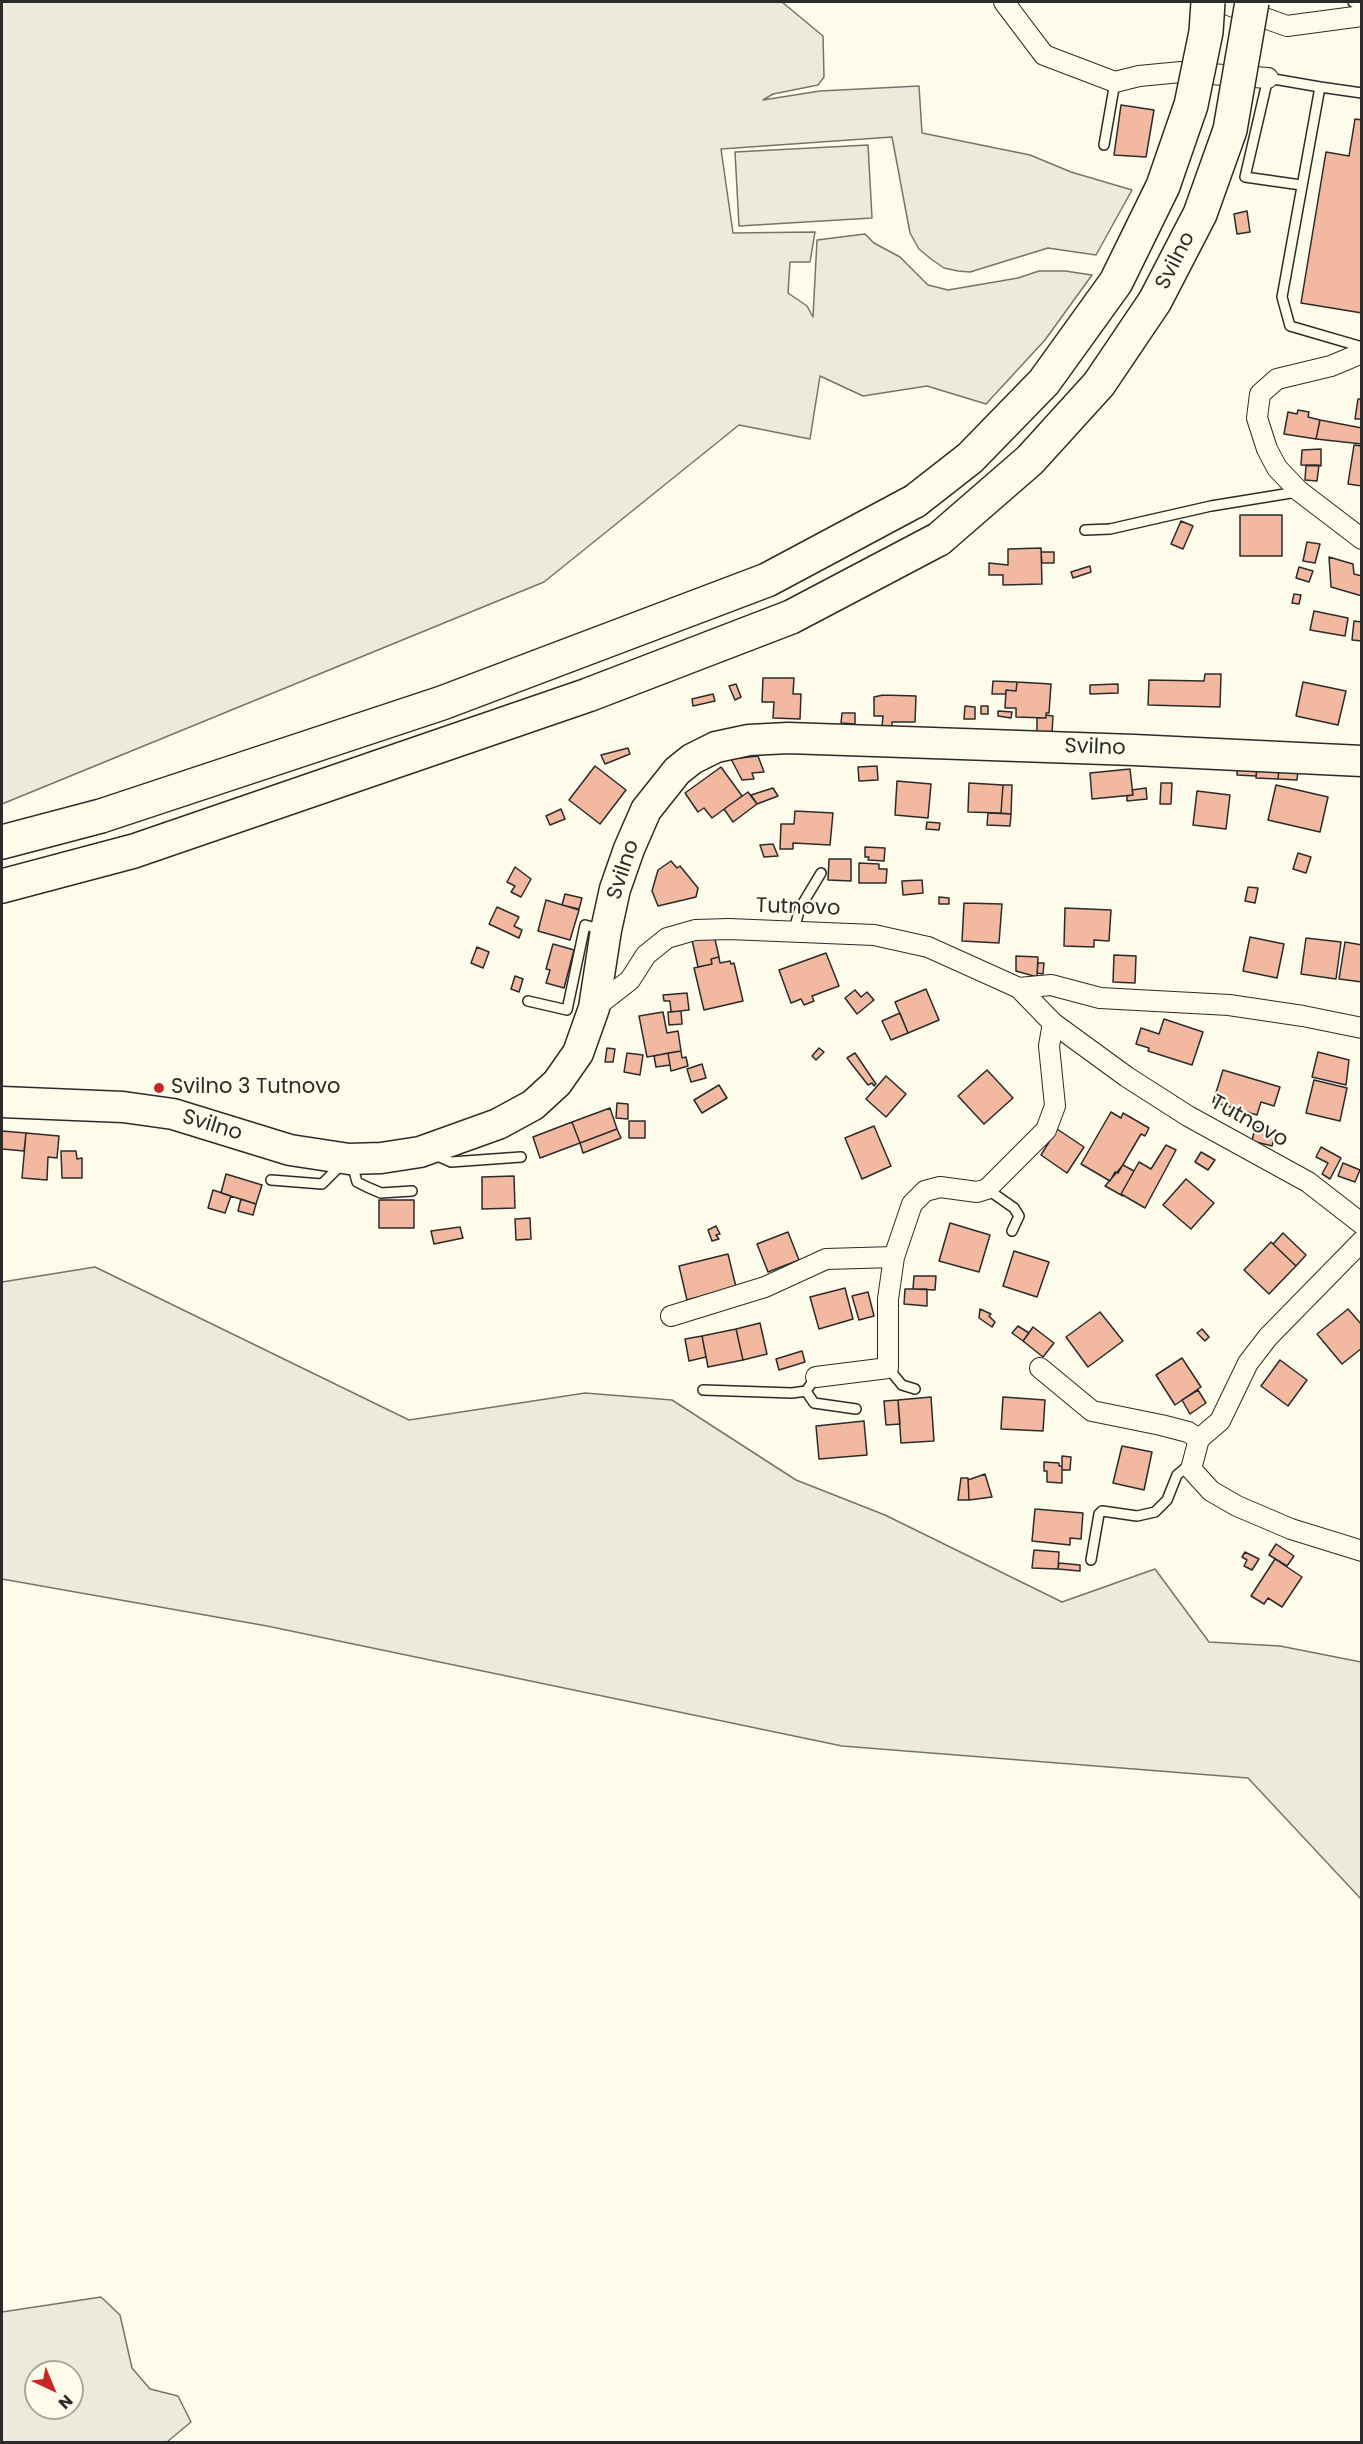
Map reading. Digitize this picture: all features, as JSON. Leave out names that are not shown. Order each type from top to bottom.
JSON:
[{"type":"highway","name":"Svilno","points":[[2,842],[101,816],[476,690],[767,580],[915,501],[970,458],[1044,382],[1116,282],[1163,186],[1191,105],[1206,32],[1208,2]]},
{"type":"highway","name":"Svilno","points":[[2,886],[134,851],[588,695],[791,617],[939,539],[1030,460],[1099,384],[1155,301],[1200,214],[1230,130],[1252,2]]},
{"type":"main road","name":"Svilno","points":[[2,1102],[123,1107],[173,1114],[290,1150],[348,1159],[381,1158],[425,1151],[498,1124],[533,1105],[557,1083],[569,1068],[587,1031],[594,1008],[606,930],[629,849],[650,803],[660,789],[692,759],[727,745],[749,740],[788,738],[1134,750],[1362,761]]},
{"type":"street","points":[[1004,2],[1044,55],[1115,82],[1139,76],[1181,72],[1268,78]]},
{"type":"street","points":[[1220,2],[1287,26],[1362,16]]},
{"type":"street","points":[[1362,353],[1331,366],[1277,380],[1260,394],[1257,418],[1267,450],[1277,468],[1299,491],[1362,539]]},
{"type":"street","name":"Tutnovo","points":[[594,1008],[630,980],[646,955],[667,938],[695,930],[729,928],[793,933],[874,935],[928,947],[1019,988],[1053,1023],[1127,1077],[1180,1110],[1308,1182],[1362,1224]]},
{"type":"street","name":"Tutnovo","points":[[1019,988],[1051,985],[1100,998],[1229,1005],[1362,1028]]},
{"type":"street","points":[[811,1384],[888,1368],[888,1299],[894,1257],[912,1204],[925,1191],[940,1187],[977,1192],[987,1189],[1046,1130],[1056,1106],[1049,1046],[1053,1023]]},
{"type":"street","points":[[1362,1240],[1268,1337],[1248,1363],[1220,1422],[1199,1439],[1191,1469],[1211,1491],[1237,1506],[1283,1527],[1362,1551]]},
{"type":"street","points":[[671,1316],[765,1287],[826,1259],[894,1257]]},
{"type":"street","points":[[1040,1368],[1092,1411],[1152,1422],[1188,1432],[1199,1439]]},
{"type":"lane","points":[[1353,2],[1362,7]]},
{"type":"lane","points":[[1301,185],[1245,177],[1268,78],[1362,93]]},
{"type":"lane","points":[[1104,145],[1115,82]]},
{"type":"lane","points":[[1320,87],[1282,297],[1290,326],[1362,347]]},
{"type":"lane","points":[[1085,530],[1110,529],[1211,506],[1299,491]]},
{"type":"lane","points":[[793,933],[800,908],[821,873]]},
{"type":"lane","points":[[528,1001],[567,1010],[585,926],[606,930]]},
{"type":"lane","points":[[425,1151],[451,1162],[521,1157]]},
{"type":"lane","points":[[271,1180],[322,1184],[348,1159],[357,1182],[381,1193],[412,1191]]},
{"type":"lane","points":[[987,1189],[1014,1208],[1019,1216],[1012,1231]]},
{"type":"lane","points":[[888,1368],[902,1385],[915,1389]]},
{"type":"lane","points":[[703,1390],[792,1393],[811,1384],[814,1403],[856,1409]]},
{"type":"lane","points":[[1091,1560],[1099,1514],[1102,1511],[1137,1516],[1155,1512],[1167,1500],[1177,1475],[1193,1462]]},
{"type":"shaded area","points":[[2,2],[782,2],[823,36],[824,77],[818,85],[773,94],[763,100],[820,91],[919,86],[922,133],[1030,155],[1071,172],[1132,190],[1096,255],[1048,248],[970,272],[958,271],[944,268],[931,259],[919,249],[910,233],[892,137],[721,149],[733,233],[815,232],[810,262],[790,262],[788,293],[807,306],[813,317],[817,240],[865,234],[874,243],[900,257],[928,285],[948,290],[1018,278],[1039,271],[1065,271],[1092,275],[1045,340],[986,404],[927,386],[863,396],[820,376],[810,439],[739,425],[544,582],[2,804]]},
{"type":"shaded area","points":[[868,145],[872,218],[739,226],[735,152]]},
{"type":"shaded area","points":[[95,1267],[409,1420],[585,1393],[672,1400],[796,1480],[885,1515],[1062,1602],[1155,1569],[1209,1642],[1280,1646],[1361,1662],[1361,1899],[1248,1778],[842,1746],[267,1626],[2,1579],[2,1282]]},
{"type":"shaded area","points":[[101,2297],[120,2315],[132,2368],[150,2389],[178,2396],[191,2422],[167,2442],[2,2442],[2,2312]]},
{"type":"building","points":[[1121,105],[1154,110],[1146,157],[1114,155]]},
{"type":"building","points":[[1355,119],[1362,120],[1362,313],[1301,303],[1326,152],[1349,156]]},
{"type":"building","points":[[1247,211],[1250,232],[1237,234],[1234,214]]},
{"type":"building","points":[[1358,399],[1362,399],[1362,419],[1355,419]]},
{"type":"building","points":[[1298,410],[1309,412],[1308,417],[1320,420],[1316,439],[1284,434],[1288,412],[1297,414]]},
{"type":"building","points":[[1320,420],[1362,428],[1362,444],[1316,439]]},
{"type":"building","points":[[1354,445],[1362,446],[1362,486],[1348,484]]},
{"type":"building","points":[[1321,449],[1321,466],[1301,465],[1302,450]]},
{"type":"building","points":[[1306,465],[1319,465],[1317,481],[1305,480]]},
{"type":"building","points":[[1240,515],[1282,515],[1282,556],[1240,556]]},
{"type":"building","points":[[1181,521],[1193,526],[1183,549],[1171,544]]},
{"type":"building","points":[[1307,542],[1320,544],[1315,563],[1303,561]]},
{"type":"building","points":[[1041,548],[1042,584],[1003,585],[1003,575],[989,575],[989,563],[1008,565],[1008,549]]},
{"type":"building","points":[[1041,552],[1054,552],[1054,563],[1042,563]]},
{"type":"building","points":[[1329,557],[1353,564],[1354,574],[1362,576],[1362,596],[1331,587]]},
{"type":"building","points":[[1090,566],[1091,572],[1073,578],[1071,572]]},
{"type":"building","points":[[1299,567],[1313,571],[1309,582],[1296,578]]},
{"type":"building","points":[[1294,594],[1301,595],[1299,604],[1292,603]]},
{"type":"building","points":[[1314,611],[1348,618],[1345,636],[1310,630]]},
{"type":"building","points":[[1354,621],[1362,622],[1362,641],[1352,640]]},
{"type":"building","points":[[1205,674],[1221,674],[1220,707],[1148,705],[1149,680],[1204,681]]},
{"type":"building","points":[[763,678],[794,678],[793,694],[801,694],[800,719],[773,718],[774,702],[762,702]]},
{"type":"building","points":[[993,681],[1017,682],[1016,691],[1006,690],[1006,694],[992,694]]},
{"type":"building","points":[[1017,682],[1051,684],[1049,713],[1046,713],[1046,718],[1016,717],[1016,708],[1005,708],[1006,690],[1016,691]]},
{"type":"building","points":[[1303,682],[1346,691],[1338,725],[1296,716]]},
{"type":"building","points":[[736,684],[741,697],[735,700],[729,686]]},
{"type":"building","points":[[1118,684],[1118,693],[1090,694],[1090,685]]},
{"type":"building","points":[[713,694],[715,701],[693,706],[692,699]]},
{"type":"building","points":[[916,696],[915,722],[892,722],[892,726],[882,726],[883,716],[874,716],[874,697]]},
{"type":"building","points":[[965,706],[975,707],[975,719],[964,719]]},
{"type":"building","points":[[981,706],[988,706],[988,714],[981,714]]},
{"type":"building","points":[[998,711],[1012,712],[1011,718],[998,716]]},
{"type":"building","points":[[842,713],[855,713],[855,724],[841,723]]},
{"type":"building","points":[[1046,715],[1053,716],[1052,733],[1037,733],[1037,718],[1046,718]]},
{"type":"building","points":[[628,748],[630,754],[605,764],[601,755]]},
{"type":"building","points":[[758,756],[764,772],[752,773],[754,779],[742,780],[731,759]]},
{"type":"building","points":[[595,766],[626,790],[600,824],[569,800]]},
{"type":"building","points":[[877,766],[878,780],[859,781],[858,767]]},
{"type":"building","points":[[721,767],[742,796],[712,818],[704,808],[698,812],[685,793]]},
{"type":"building","points":[[1237,767],[1257,768],[1256,776],[1237,775]]},
{"type":"building","points":[[1257,768],[1279,769],[1278,779],[1256,778]]},
{"type":"building","points":[[1130,769],[1133,795],[1092,799],[1090,773]]},
{"type":"building","points":[[1279,769],[1298,770],[1297,780],[1278,779]]},
{"type":"building","points":[[897,781],[931,784],[928,818],[895,815]]},
{"type":"building","points":[[969,783],[1003,785],[1001,813],[968,812]]},
{"type":"building","points":[[1161,783],[1172,783],[1171,804],[1160,804]]},
{"type":"building","points":[[1003,785],[1012,785],[1011,814],[1001,813]]},
{"type":"building","points":[[1276,785],[1328,797],[1320,832],[1268,820]]},
{"type":"building","points":[[773,788],[778,796],[757,804],[751,795]]},
{"type":"building","points":[[1146,788],[1147,799],[1127,801],[1127,796],[1133,795],[1132,790]]},
{"type":"building","points":[[1197,791],[1230,795],[1226,829],[1193,825]]},
{"type":"building","points":[[748,792],[757,804],[733,822],[724,809]]},
{"type":"building","points":[[561,809],[565,819],[550,825],[546,816]]},
{"type":"building","points":[[795,811],[833,813],[830,845],[793,843],[793,849],[780,849],[781,824],[794,824]]},
{"type":"building","points":[[988,813],[1011,814],[1010,826],[987,825]]},
{"type":"building","points":[[927,822],[940,823],[939,830],[926,829]]},
{"type":"building","points":[[773,844],[778,856],[764,857],[760,845]]},
{"type":"building","points":[[865,847],[885,848],[884,861],[868,860],[869,857],[865,857]]},
{"type":"building","points":[[1298,853],[1311,857],[1306,873],[1293,869]]},
{"type":"building","points":[[829,859],[851,859],[851,881],[828,880]]},
{"type":"building","points":[[671,861],[677,868],[680,866],[698,888],[696,897],[658,906],[652,891],[658,870]]},
{"type":"building","points":[[859,863],[879,864],[879,869],[887,869],[886,883],[859,883]]},
{"type":"building","points":[[515,867],[531,879],[521,897],[511,892],[515,886],[507,882]]},
{"type":"building","points":[[922,880],[923,893],[903,895],[902,881]]},
{"type":"building","points":[[1248,887],[1258,888],[1255,903],[1245,901]]},
{"type":"building","points":[[565,894],[582,898],[579,909],[562,905]]},
{"type":"building","points":[[939,897],[949,898],[949,904],[939,904]]},
{"type":"building","points":[[546,900],[579,910],[570,940],[538,931]]},
{"type":"building","points":[[964,903],[1002,904],[999,943],[962,941]]},
{"type":"building","points":[[497,907],[519,917],[514,926],[522,930],[519,938],[489,924]]},
{"type":"building","points":[[1065,908],[1111,910],[1109,941],[1094,940],[1094,947],[1064,946]]},
{"type":"building","points":[[714,935],[719,957],[711,959],[712,964],[698,967],[692,940]]},
{"type":"building","points":[[1250,937],[1284,944],[1277,978],[1243,971]]},
{"type":"building","points":[[1306,938],[1341,942],[1336,979],[1301,974]]},
{"type":"building","points":[[1345,942],[1362,945],[1362,982],[1339,979]]},
{"type":"building","points":[[553,944],[574,950],[564,988],[546,983],[550,970],[546,969]]},
{"type":"building","points":[[477,947],[489,952],[483,968],[471,963]]},
{"type":"building","points":[[826,953],[839,986],[812,996],[814,1001],[804,1005],[801,999],[791,1003],[779,970]]},
{"type":"building","points":[[1114,955],[1136,956],[1135,983],[1113,982]]},
{"type":"building","points":[[1016,956],[1038,957],[1037,977],[1016,971]]},
{"type":"building","points":[[719,957],[720,963],[730,961],[731,964],[734,963],[743,1001],[704,1010],[694,968],[712,964],[711,959]]},
{"type":"building","points":[[1038,963],[1044,963],[1043,974],[1037,973]]},
{"type":"building","points":[[515,976],[523,979],[519,992],[511,989]]},
{"type":"building","points":[[926,989],[939,1020],[908,1033],[895,1002]]},
{"type":"building","points":[[855,990],[861,997],[867,992],[874,1000],[857,1014],[845,998]]},
{"type":"building","points":[[687,993],[689,1010],[671,1012],[670,1001],[664,1001],[663,995]]},
{"type":"building","points":[[681,1011],[682,1024],[669,1025],[668,1012]]},
{"type":"building","points":[[663,1012],[667,1033],[678,1031],[681,1051],[647,1057],[639,1016]]},
{"type":"building","points":[[900,1013],[908,1033],[891,1040],[882,1021]]},
{"type":"building","points":[[1164,1019],[1203,1032],[1192,1065],[1148,1051],[1149,1048],[1136,1044],[1141,1028],[1159,1034]]},
{"type":"building","points":[[607,1048],[615,1049],[613,1062],[605,1062]]},
{"type":"building","points":[[819,1048],[824,1052],[816,1060],[812,1056]]},
{"type":"building","points":[[681,1051],[682,1058],[686,1057],[688,1066],[671,1071],[668,1053]]},
{"type":"building","points":[[1318,1052],[1349,1060],[1346,1085],[1312,1077]]},
{"type":"building","points":[[627,1053],[643,1055],[640,1075],[624,1072]]},
{"type":"building","points":[[668,1053],[670,1065],[656,1067],[654,1056]]},
{"type":"building","points":[[855,1053],[876,1084],[874,1086],[872,1083],[868,1085],[847,1058]]},
{"type":"building","points":[[702,1064],[706,1078],[691,1082],[687,1069]]},
{"type":"building","points":[[987,1070],[1013,1098],[984,1124],[958,1096]]},
{"type":"building","points":[[1223,1070],[1280,1087],[1274,1106],[1261,1102],[1257,1115],[1213,1102]]},
{"type":"building","points":[[886,1076],[906,1094],[886,1117],[866,1099]]},
{"type":"building","points":[[1314,1080],[1347,1088],[1340,1121],[1306,1113]]},
{"type":"building","points":[[719,1085],[727,1098],[702,1113],[694,1100]]},
{"type":"building","points":[[617,1103],[628,1104],[628,1119],[616,1118]]},
{"type":"building","points":[[610,1108],[617,1129],[580,1143],[572,1122]]},
{"type":"building","points":[[1111,1112],[1121,1118],[1123,1113],[1149,1128],[1145,1136],[1141,1134],[1118,1173],[1115,1172],[1110,1181],[1081,1164]]},
{"type":"building","points":[[629,1121],[645,1121],[645,1138],[629,1138]]},
{"type":"building","points":[[572,1122],[580,1143],[540,1158],[533,1137]]},
{"type":"building","points":[[874,1126],[891,1166],[862,1179],[845,1138]]},
{"type":"building","points":[[1255,1127],[1276,1131],[1272,1146],[1252,1141]]},
{"type":"building","points":[[617,1129],[621,1138],[583,1153],[580,1143]]},
{"type":"building","points":[[1057,1129],[1084,1147],[1067,1173],[1041,1155]]},
{"type":"building","points":[[2,1131],[26,1133],[24,1151],[2,1149]]},
{"type":"building","points":[[26,1133],[59,1136],[57,1158],[48,1157],[47,1180],[22,1178]]},
{"type":"building","points":[[1166,1145],[1176,1150],[1145,1208],[1121,1194],[1139,1162],[1151,1169]]},
{"type":"building","points":[[1321,1147],[1341,1158],[1330,1179],[1322,1174],[1328,1163],[1316,1157]]},
{"type":"building","points":[[61,1151],[76,1151],[77,1159],[82,1158],[82,1178],[62,1178]]},
{"type":"building","points":[[1201,1152],[1215,1160],[1208,1170],[1195,1162]]},
{"type":"building","points":[[1343,1163],[1360,1170],[1355,1182],[1338,1176]]},
{"type":"building","points":[[1123,1165],[1134,1171],[1121,1194],[1123,1196],[1105,1186]]},
{"type":"building","points":[[226,1174],[262,1185],[256,1204],[221,1193]]},
{"type":"building","points":[[514,1176],[515,1208],[482,1209],[482,1177]]},
{"type":"building","points":[[1186,1179],[1214,1203],[1191,1229],[1163,1205]]},
{"type":"building","points":[[213,1190],[231,1196],[225,1213],[208,1208]]},
{"type":"building","points":[[241,1199],[256,1204],[253,1215],[238,1211]]},
{"type":"building","points":[[379,1200],[414,1200],[414,1228],[379,1228]]},
{"type":"building","points":[[530,1218],[531,1239],[516,1240],[515,1219]]},
{"type":"building","points":[[950,1223],[990,1235],[979,1272],[939,1261]]},
{"type":"building","points":[[716,1226],[720,1234],[716,1235],[719,1239],[712,1241],[708,1230]]},
{"type":"building","points":[[460,1227],[463,1238],[434,1244],[431,1231]]},
{"type":"building","points":[[788,1232],[799,1260],[768,1272],[757,1244]]},
{"type":"building","points":[[1283,1233],[1306,1255],[1296,1266],[1273,1244]]},
{"type":"building","points":[[1271,1242],[1296,1266],[1269,1294],[1244,1270]]},
{"type":"building","points":[[1014,1251],[1049,1262],[1037,1297],[1003,1286]]},
{"type":"building","points":[[728,1254],[736,1287],[687,1300],[679,1266]]},
{"type":"building","points":[[914,1276],[936,1276],[935,1290],[913,1289]]},
{"type":"building","points":[[845,1288],[853,1319],[819,1329],[810,1297]]},
{"type":"building","points":[[905,1289],[927,1289],[927,1306],[904,1304]]},
{"type":"building","points":[[868,1292],[874,1316],[859,1320],[852,1296]]},
{"type":"building","points":[[980,1309],[991,1314],[989,1316],[995,1322],[992,1327],[979,1318]]},
{"type":"building","points":[[1348,1309],[1362,1325],[1362,1348],[1342,1364],[1317,1334]]},
{"type":"building","points":[[1100,1312],[1123,1341],[1088,1367],[1066,1337]]},
{"type":"building","points":[[760,1323],[767,1354],[743,1360],[736,1329]]},
{"type":"building","points":[[1018,1326],[1029,1333],[1023,1341],[1012,1333]]},
{"type":"building","points":[[1033,1327],[1054,1343],[1043,1357],[1023,1341]]},
{"type":"building","points":[[736,1329],[743,1360],[708,1367],[702,1336]]},
{"type":"building","points":[[1202,1329],[1209,1337],[1205,1341],[1197,1333]]},
{"type":"building","points":[[702,1336],[706,1357],[689,1361],[685,1339]]},
{"type":"building","points":[[802,1351],[805,1362],[779,1370],[776,1359]]},
{"type":"building","points":[[1182,1358],[1201,1387],[1175,1405],[1156,1375]]},
{"type":"building","points":[[1280,1360],[1307,1380],[1288,1406],[1261,1386]]},
{"type":"building","points":[[1198,1390],[1206,1403],[1190,1414],[1182,1400]]},
{"type":"building","points":[[931,1397],[934,1441],[901,1443],[898,1400]]},
{"type":"building","points":[[1003,1397],[1045,1400],[1043,1431],[1001,1429]]},
{"type":"building","points":[[898,1400],[900,1424],[886,1425],[884,1401]]},
{"type":"building","points":[[864,1421],[867,1455],[819,1459],[816,1426]]},
{"type":"building","points":[[1122,1446],[1152,1452],[1144,1490],[1113,1483]]},
{"type":"building","points":[[1062,1456],[1071,1457],[1070,1470],[1062,1470]]},
{"type":"building","points":[[1044,1462],[1059,1463],[1059,1466],[1062,1466],[1062,1483],[1047,1482]]},
{"type":"building","points":[[985,1474],[992,1497],[969,1500],[968,1480]]},
{"type":"building","points":[[961,1478],[968,1478],[969,1500],[958,1500]]},
{"type":"building","points":[[1035,1509],[1083,1513],[1081,1539],[1070,1538],[1070,1545],[1032,1541]]},
{"type":"building","points":[[1276,1544],[1294,1556],[1287,1566],[1269,1555]]},
{"type":"building","points":[[1034,1550],[1059,1552],[1058,1569],[1032,1568]]},
{"type":"building","points":[[1245,1552],[1259,1559],[1252,1570],[1244,1566],[1247,1560],[1242,1557]]},
{"type":"building","points":[[1275,1559],[1302,1577],[1282,1607],[1268,1598],[1264,1604],[1251,1596]]},
{"type":"building","points":[[1059,1563],[1080,1565],[1080,1571],[1058,1569]]},
{"type":"place","name":"Svilno 3 Tutnovo","points":[[159,1088]]}]
